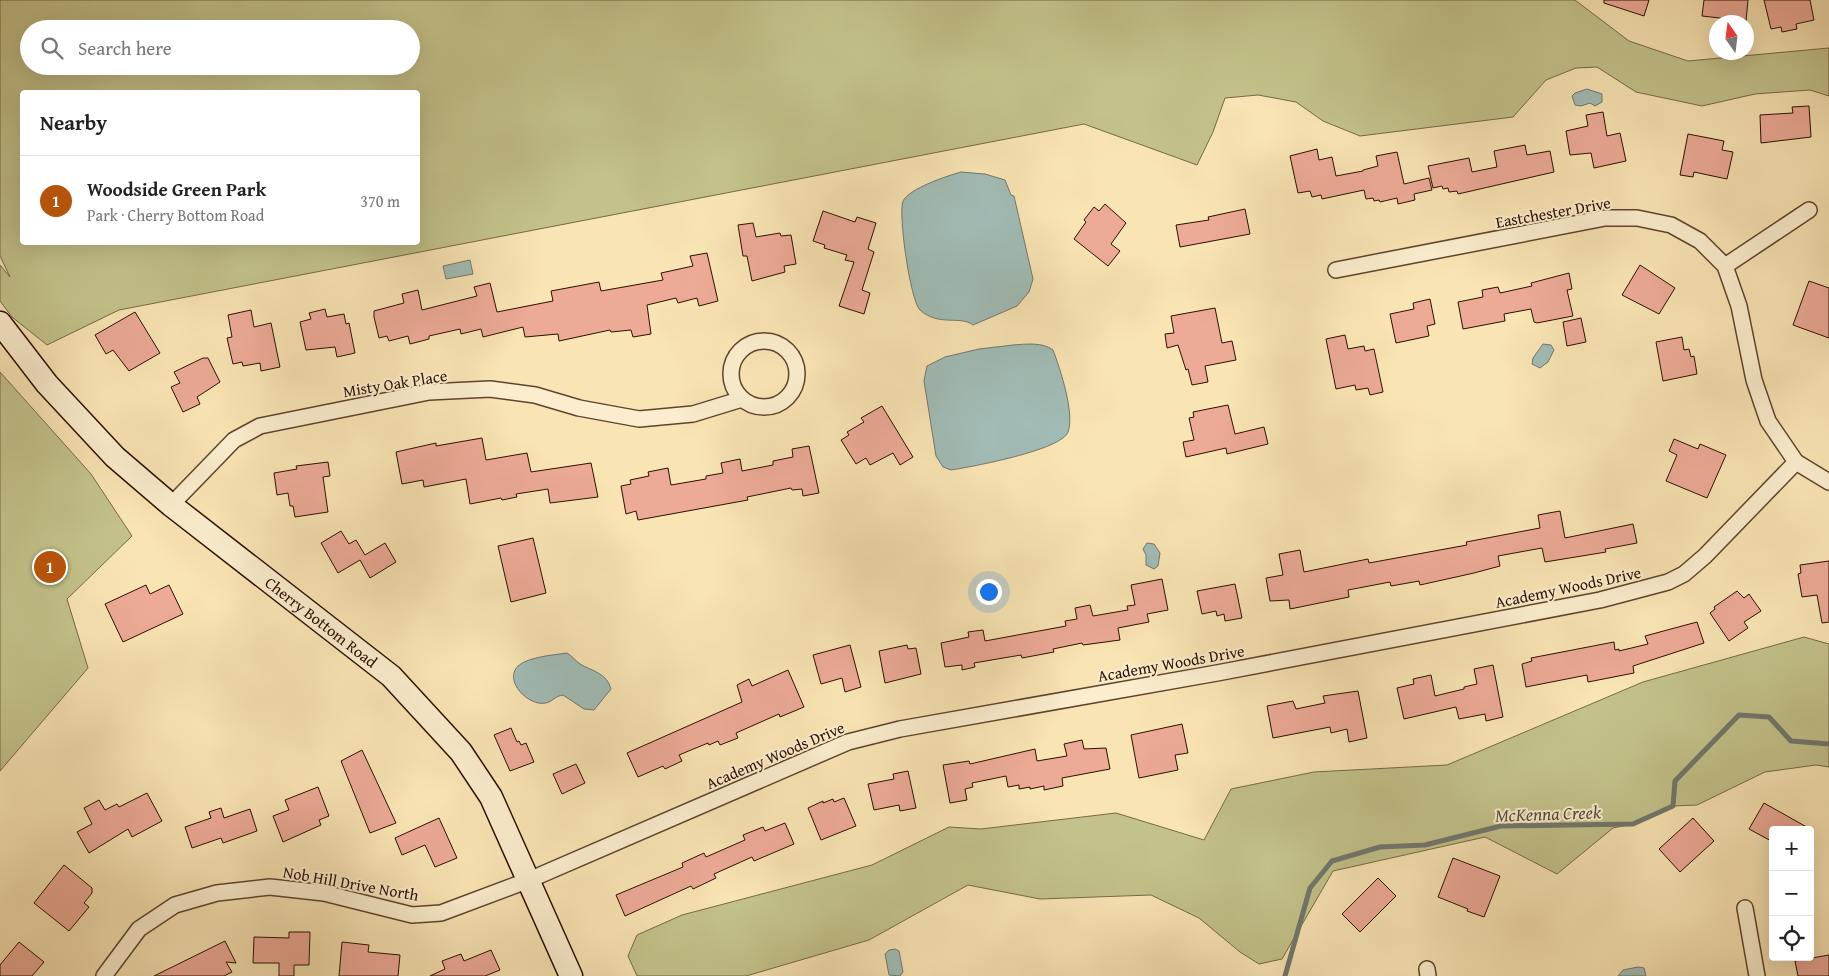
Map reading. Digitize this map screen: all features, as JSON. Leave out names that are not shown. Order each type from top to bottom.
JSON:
[{"type":"main road","name":"Cherry Bottom Road","points":[[0,323],[47,384],[115,457],[171,505],[390,676],[461,752],[491,797],[570,976]]},
{"type":"street","points":[[1725,266],[1809,210]]},
{"type":"street","name":"Eastchester Drive","points":[[1336,270],[1605,218],[1638,218],[1671,224],[1700,241],[1725,266],[1739,306],[1754,380],[1768,421],[1796,462],[1829,482]]},
{"type":"street","points":[[761,341],[779,344],[787,349],[797,366],[798,375],[796,384],[786,400],[768,408],[759,407],[742,399],[732,383],[731,373],[736,355],[751,343],[761,341]]},
{"type":"street","name":"Misty Oak Place","points":[[171,505],[234,440],[260,426],[421,394],[483,388],[534,395],[579,408],[639,419],[693,414],[742,399]]},
{"type":"street","name":"Academy Woods Drive","points":[[529,880],[830,749],[894,730],[1225,671],[1600,600],[1668,582],[1684,574],[1705,556],[1796,462]]},
{"type":"street","name":"Nob Hill Drive North","points":[[104,976],[139,929],[175,906],[217,893],[270,887],[286,888],[324,893],[412,915],[441,913],[529,880]]},
{"type":"street","points":[[1745,908],[1757,976]]},
{"type":"shaded area","points":[[0,0],[1575,0],[1629,41],[1688,61],[1709,59],[1754,60],[1754,55],[1829,48],[1829,96],[1810,90],[1755,94],[1702,106],[1636,92],[1597,67],[1576,68],[1546,80],[1513,117],[1360,136],[1323,121],[1296,102],[1258,95],[1225,98],[1213,132],[1197,165],[1084,124],[119,310],[47,345],[12,317],[0,301],[0,265],[10,277],[0,256]]},
{"type":"shaded area","points":[[0,372],[91,474],[132,536],[67,599],[88,668],[0,771]]},
{"type":"shaded area","points":[[1804,637],[1829,644],[1829,767],[1816,765],[1765,772],[1697,805],[1673,806],[1633,824],[1613,828],[1557,874],[1485,837],[1333,871],[1282,959],[1259,964],[1240,952],[1199,918],[1151,895],[1040,899],[968,885],[869,940],[746,976],[637,976],[628,956],[637,935],[682,915],[872,865],[949,827],[981,829],[1116,813],[1204,840],[1231,789],[1314,772],[1447,765],[1643,682]]},
{"type":"water","points":[[1587,89],[1602,94],[1602,102],[1595,106],[1590,103],[1581,106],[1575,105],[1572,96]]},
{"type":"water","points":[[961,172],[985,174],[1005,180],[1011,195],[1014,196],[1033,279],[1029,292],[1017,306],[973,325],[968,322],[934,318],[920,310],[912,290],[902,222],[903,201],[907,196],[929,183]]},
{"type":"water","points":[[470,260],[473,274],[446,279],[443,266]]},
{"type":"water","points":[[1543,344],[1551,345],[1554,350],[1548,362],[1540,368],[1532,364],[1533,358]]},
{"type":"water","points":[[1013,345],[1039,345],[1053,350],[1063,379],[1068,403],[1070,424],[1068,432],[1062,439],[1050,445],[1015,457],[951,470],[943,467],[936,456],[924,381],[927,366],[945,357],[979,349]]},
{"type":"water","points":[[1147,543],[1154,544],[1160,553],[1158,566],[1154,569],[1146,565],[1146,555],[1143,549]]},
{"type":"water","points":[[567,653],[580,664],[603,676],[609,684],[611,689],[594,710],[584,709],[563,695],[546,703],[532,701],[520,692],[516,685],[514,672],[522,663],[541,657]]},
{"type":"water","points":[[895,949],[899,951],[903,972],[900,976],[889,975],[885,954],[889,950]]},
{"type":"water","points":[[1638,967],[1644,968],[1646,976],[1618,976],[1623,970]]},
{"type":"building","points":[[1604,0],[1649,0],[1644,16],[1604,3]]},
{"type":"building","points":[[1704,0],[1748,0],[1747,15],[1702,16]]},
{"type":"building","points":[[1764,0],[1810,0],[1814,20],[1796,24],[1797,29],[1782,32],[1781,27],[1771,29]]},
{"type":"building","points":[[1809,106],[1811,137],[1761,143],[1760,115],[1793,113],[1792,107]]},
{"type":"building","points":[[1603,112],[1607,136],[1620,133],[1626,161],[1594,168],[1591,153],[1570,155],[1566,131],[1588,126],[1586,115]]},
{"type":"building","points":[[1688,134],[1724,141],[1722,150],[1733,152],[1727,179],[1694,172],[1693,177],[1680,175]]},
{"type":"building","points":[[1525,145],[1527,155],[1550,151],[1554,172],[1458,194],[1457,191],[1449,192],[1448,188],[1443,189],[1442,186],[1433,188],[1428,166],[1469,158],[1472,172],[1497,167],[1494,151]]},
{"type":"building","points":[[1317,149],[1319,160],[1332,157],[1336,176],[1378,166],[1376,156],[1397,152],[1404,184],[1429,178],[1432,190],[1414,194],[1415,200],[1398,204],[1397,198],[1380,202],[1379,200],[1374,201],[1373,198],[1366,199],[1364,190],[1322,199],[1321,195],[1312,197],[1310,191],[1298,193],[1290,156]]},
{"type":"building","points":[[1105,204],[1126,223],[1111,244],[1120,251],[1108,266],[1074,239],[1086,222],[1084,220],[1094,207],[1099,211]]},
{"type":"building","points":[[1245,209],[1250,234],[1180,247],[1176,225],[1209,220],[1208,217]]},
{"type":"building","points":[[823,211],[855,222],[857,217],[876,223],[868,249],[874,252],[862,290],[870,293],[864,314],[839,306],[854,262],[845,260],[847,255],[824,248],[825,245],[813,241]]},
{"type":"building","points":[[753,223],[756,237],[780,233],[781,236],[791,235],[796,264],[784,266],[785,272],[752,281],[747,256],[743,256],[738,225]]},
{"type":"building","points":[[707,253],[718,301],[699,306],[697,298],[678,303],[676,298],[647,305],[651,334],[633,337],[631,330],[611,332],[610,330],[559,341],[558,334],[525,337],[523,327],[483,337],[481,329],[461,334],[460,329],[429,336],[429,339],[410,344],[408,336],[389,341],[387,336],[379,338],[374,317],[374,311],[404,303],[402,294],[418,290],[422,310],[477,296],[474,287],[490,283],[497,312],[553,301],[551,291],[599,282],[601,291],[663,280],[661,273],[693,266],[690,256]]},
{"type":"building","points":[[1640,265],[1675,288],[1659,314],[1622,295]]},
{"type":"building","points":[[1569,273],[1572,289],[1567,290],[1573,316],[1537,323],[1534,322],[1531,309],[1504,314],[1505,321],[1463,329],[1458,302],[1483,297],[1482,290],[1498,287],[1500,293],[1532,286],[1531,283]]},
{"type":"building","points":[[1809,281],[1829,288],[1829,338],[1793,325]]},
{"type":"building","points":[[1430,299],[1435,324],[1427,326],[1429,336],[1396,343],[1390,314],[1414,309],[1413,303]]},
{"type":"building","points":[[1215,308],[1222,343],[1232,341],[1236,360],[1205,366],[1208,382],[1192,385],[1188,369],[1186,370],[1178,345],[1167,348],[1165,334],[1174,333],[1171,316]]},
{"type":"building","points":[[325,309],[327,317],[344,314],[346,324],[349,323],[355,353],[337,357],[335,347],[306,350],[300,322],[311,319],[309,313]]},
{"type":"building","points":[[251,310],[254,327],[271,323],[280,367],[261,371],[260,363],[243,366],[242,362],[233,364],[227,338],[232,337],[228,315]]},
{"type":"building","points":[[135,312],[160,353],[129,371],[113,350],[106,354],[95,335]]},
{"type":"building","points":[[1581,318],[1586,342],[1567,346],[1563,322]]},
{"type":"building","points":[[1345,335],[1348,349],[1364,346],[1365,351],[1374,349],[1383,392],[1370,395],[1368,388],[1356,390],[1355,385],[1336,389],[1326,339]]},
{"type":"building","points":[[1682,337],[1684,350],[1689,349],[1691,357],[1694,356],[1697,374],[1663,381],[1656,342]]},
{"type":"building","points":[[203,358],[208,358],[220,382],[197,397],[200,404],[183,412],[171,387],[180,383],[174,372]]},
{"type":"building","points":[[1228,405],[1235,434],[1264,427],[1268,444],[1227,454],[1226,448],[1186,457],[1183,442],[1194,440],[1189,418],[1194,417],[1193,412]]},
{"type":"building","points":[[882,406],[913,457],[900,465],[893,453],[870,465],[866,458],[856,464],[841,440],[849,435],[847,432],[864,422],[861,418]]},
{"type":"building","points":[[482,438],[486,460],[527,453],[531,472],[591,463],[598,497],[550,503],[548,489],[516,494],[517,497],[502,500],[501,498],[470,504],[466,479],[424,487],[423,480],[402,484],[396,452],[436,443],[436,446]]},
{"type":"building","points":[[1674,439],[1698,449],[1700,444],[1726,455],[1707,498],[1666,481],[1677,455],[1669,451]]},
{"type":"building","points":[[809,446],[819,493],[803,496],[802,489],[792,490],[791,488],[747,497],[748,500],[638,520],[636,511],[626,514],[621,486],[631,484],[630,480],[649,476],[648,472],[668,468],[671,485],[706,479],[706,476],[723,473],[721,463],[740,459],[742,471],[773,465],[773,461],[793,457],[792,449]]},
{"type":"building","points":[[328,462],[330,476],[323,477],[328,512],[295,517],[293,506],[290,506],[288,493],[277,495],[274,473],[297,469],[296,466]]},
{"type":"building","points":[[1560,511],[1565,538],[1633,524],[1637,543],[1605,549],[1606,552],[1545,562],[1542,548],[1498,556],[1500,566],[1474,573],[1420,585],[1419,581],[1391,586],[1390,582],[1348,590],[1349,597],[1290,609],[1289,600],[1270,601],[1266,578],[1283,575],[1279,554],[1300,550],[1304,572],[1368,559],[1369,563],[1467,545],[1466,542],[1540,528],[1538,515]]},
{"type":"building","points":[[341,531],[349,544],[356,540],[365,555],[385,543],[396,562],[370,578],[360,560],[338,573],[321,543]]},
{"type":"building","points":[[533,538],[546,593],[511,602],[498,546]]},
{"type":"building","points":[[1829,561],[1829,622],[1822,623],[1817,595],[1802,597],[1798,574],[1801,573],[1800,565]]},
{"type":"building","points":[[1162,579],[1168,610],[1147,614],[1149,622],[1118,628],[1120,640],[1083,645],[1082,643],[1053,649],[1054,652],[1022,658],[1021,655],[974,663],[975,667],[962,670],[962,665],[945,667],[941,643],[969,637],[968,632],[983,630],[985,641],[1066,626],[1065,621],[1077,619],[1075,608],[1090,605],[1093,616],[1128,610],[1127,606],[1135,605],[1131,585]]},
{"type":"building","points":[[1235,584],[1242,618],[1225,621],[1224,614],[1217,616],[1216,611],[1202,614],[1197,591]]},
{"type":"building","points":[[146,585],[150,594],[169,585],[183,614],[123,642],[105,604]]},
{"type":"building","points":[[1737,591],[1744,598],[1749,594],[1761,611],[1744,622],[1748,628],[1729,641],[1710,613],[1715,609],[1714,607]]},
{"type":"building","points":[[1697,622],[1704,643],[1633,666],[1634,673],[1588,682],[1587,675],[1526,687],[1522,664],[1532,661],[1531,658],[1614,642],[1615,650],[1619,649],[1619,651],[1648,644],[1645,636]]},
{"type":"building","points":[[850,645],[861,687],[845,692],[842,678],[821,684],[813,655]]},
{"type":"building","points":[[907,645],[908,649],[916,648],[921,674],[885,683],[879,651]]},
{"type":"building","points":[[1493,665],[1503,717],[1486,721],[1485,714],[1459,719],[1456,707],[1404,719],[1397,688],[1414,684],[1413,679],[1431,675],[1435,696],[1477,684],[1474,669]]},
{"type":"building","points":[[788,670],[804,707],[780,717],[779,714],[736,733],[738,738],[720,745],[718,741],[709,745],[708,743],[679,755],[682,761],[665,769],[663,766],[638,777],[627,753],[742,702],[737,685],[749,679],[752,686]]},
{"type":"building","points":[[1358,691],[1367,738],[1349,742],[1347,729],[1331,733],[1330,727],[1273,738],[1267,706],[1293,701],[1296,709],[1325,703],[1323,696]]},
{"type":"building","points":[[1182,724],[1188,753],[1175,755],[1178,770],[1139,778],[1131,735]]},
{"type":"building","points":[[511,728],[517,742],[519,741],[521,745],[526,743],[534,762],[510,771],[494,735]]},
{"type":"building","points":[[1082,740],[1084,749],[1106,748],[1110,769],[1062,778],[1063,786],[1044,790],[1044,786],[1030,789],[1030,787],[1019,789],[1019,785],[1008,787],[1006,776],[972,783],[973,787],[965,789],[967,800],[950,803],[943,765],[969,761],[970,764],[1035,749],[1037,761],[1067,756],[1064,744]]},
{"type":"building","points":[[362,750],[396,823],[370,833],[341,761]]},
{"type":"building","points":[[576,764],[585,783],[562,794],[553,774]]},
{"type":"building","points":[[908,771],[916,808],[900,811],[899,805],[874,810],[868,784],[894,779],[893,774]]},
{"type":"building","points":[[318,787],[329,816],[319,820],[321,825],[283,842],[273,816],[289,810],[285,800]]},
{"type":"building","points":[[147,793],[162,821],[132,837],[128,829],[89,853],[77,832],[92,824],[84,808],[99,800],[105,810],[117,804],[119,807]]},
{"type":"building","points":[[844,798],[856,826],[821,840],[808,808],[823,801],[823,803],[833,799],[834,802]]},
{"type":"building","points":[[1764,803],[1805,826],[1769,826],[1769,840],[1749,829]]},
{"type":"building","points":[[221,808],[224,818],[250,809],[257,831],[223,843],[221,838],[192,848],[185,827],[211,818],[209,812]]},
{"type":"building","points":[[439,818],[457,858],[435,867],[425,845],[402,855],[395,838]]},
{"type":"building","points":[[1693,818],[1714,841],[1680,872],[1659,849]]},
{"type":"building","points":[[785,823],[794,844],[754,861],[752,857],[714,874],[716,878],[693,889],[691,886],[625,916],[616,895],[683,867],[682,863],[704,853],[706,857],[745,840],[743,835],[763,827],[765,831]]},
{"type":"building","points":[[1453,858],[1500,876],[1484,917],[1438,897]]},
{"type":"building","points":[[64,865],[92,888],[92,893],[84,903],[89,907],[69,931],[34,903]]},
{"type":"building","points":[[1378,878],[1396,896],[1360,932],[1342,914]]},
{"type":"building","points":[[289,932],[310,932],[309,965],[294,965],[294,976],[279,976],[279,963],[253,963],[254,937],[289,938]]},
{"type":"building","points":[[225,941],[236,963],[226,962],[232,972],[224,976],[154,976]]},
{"type":"building","points":[[19,942],[44,962],[32,976],[0,976],[0,965]]},
{"type":"building","points":[[342,942],[369,945],[368,952],[400,955],[398,976],[339,976]]},
{"type":"building","points":[[491,950],[500,970],[485,976],[430,976],[445,969],[442,961],[461,954],[464,961]]},
{"type":"building","points":[[1829,955],[1829,976],[1798,976],[1795,961],[1814,961],[1814,958]]},
{"type":"waterway","name":"McKenna Creek","points":[[1285,976],[1310,888],[1332,861],[1380,847],[1425,845],[1501,826],[1633,824],[1673,806],[1675,781],[1739,715],[1769,717],[1791,741],[1829,744]]},
{"type":"place","name":"Woodside Green Park","points":[[50,567]]}]
